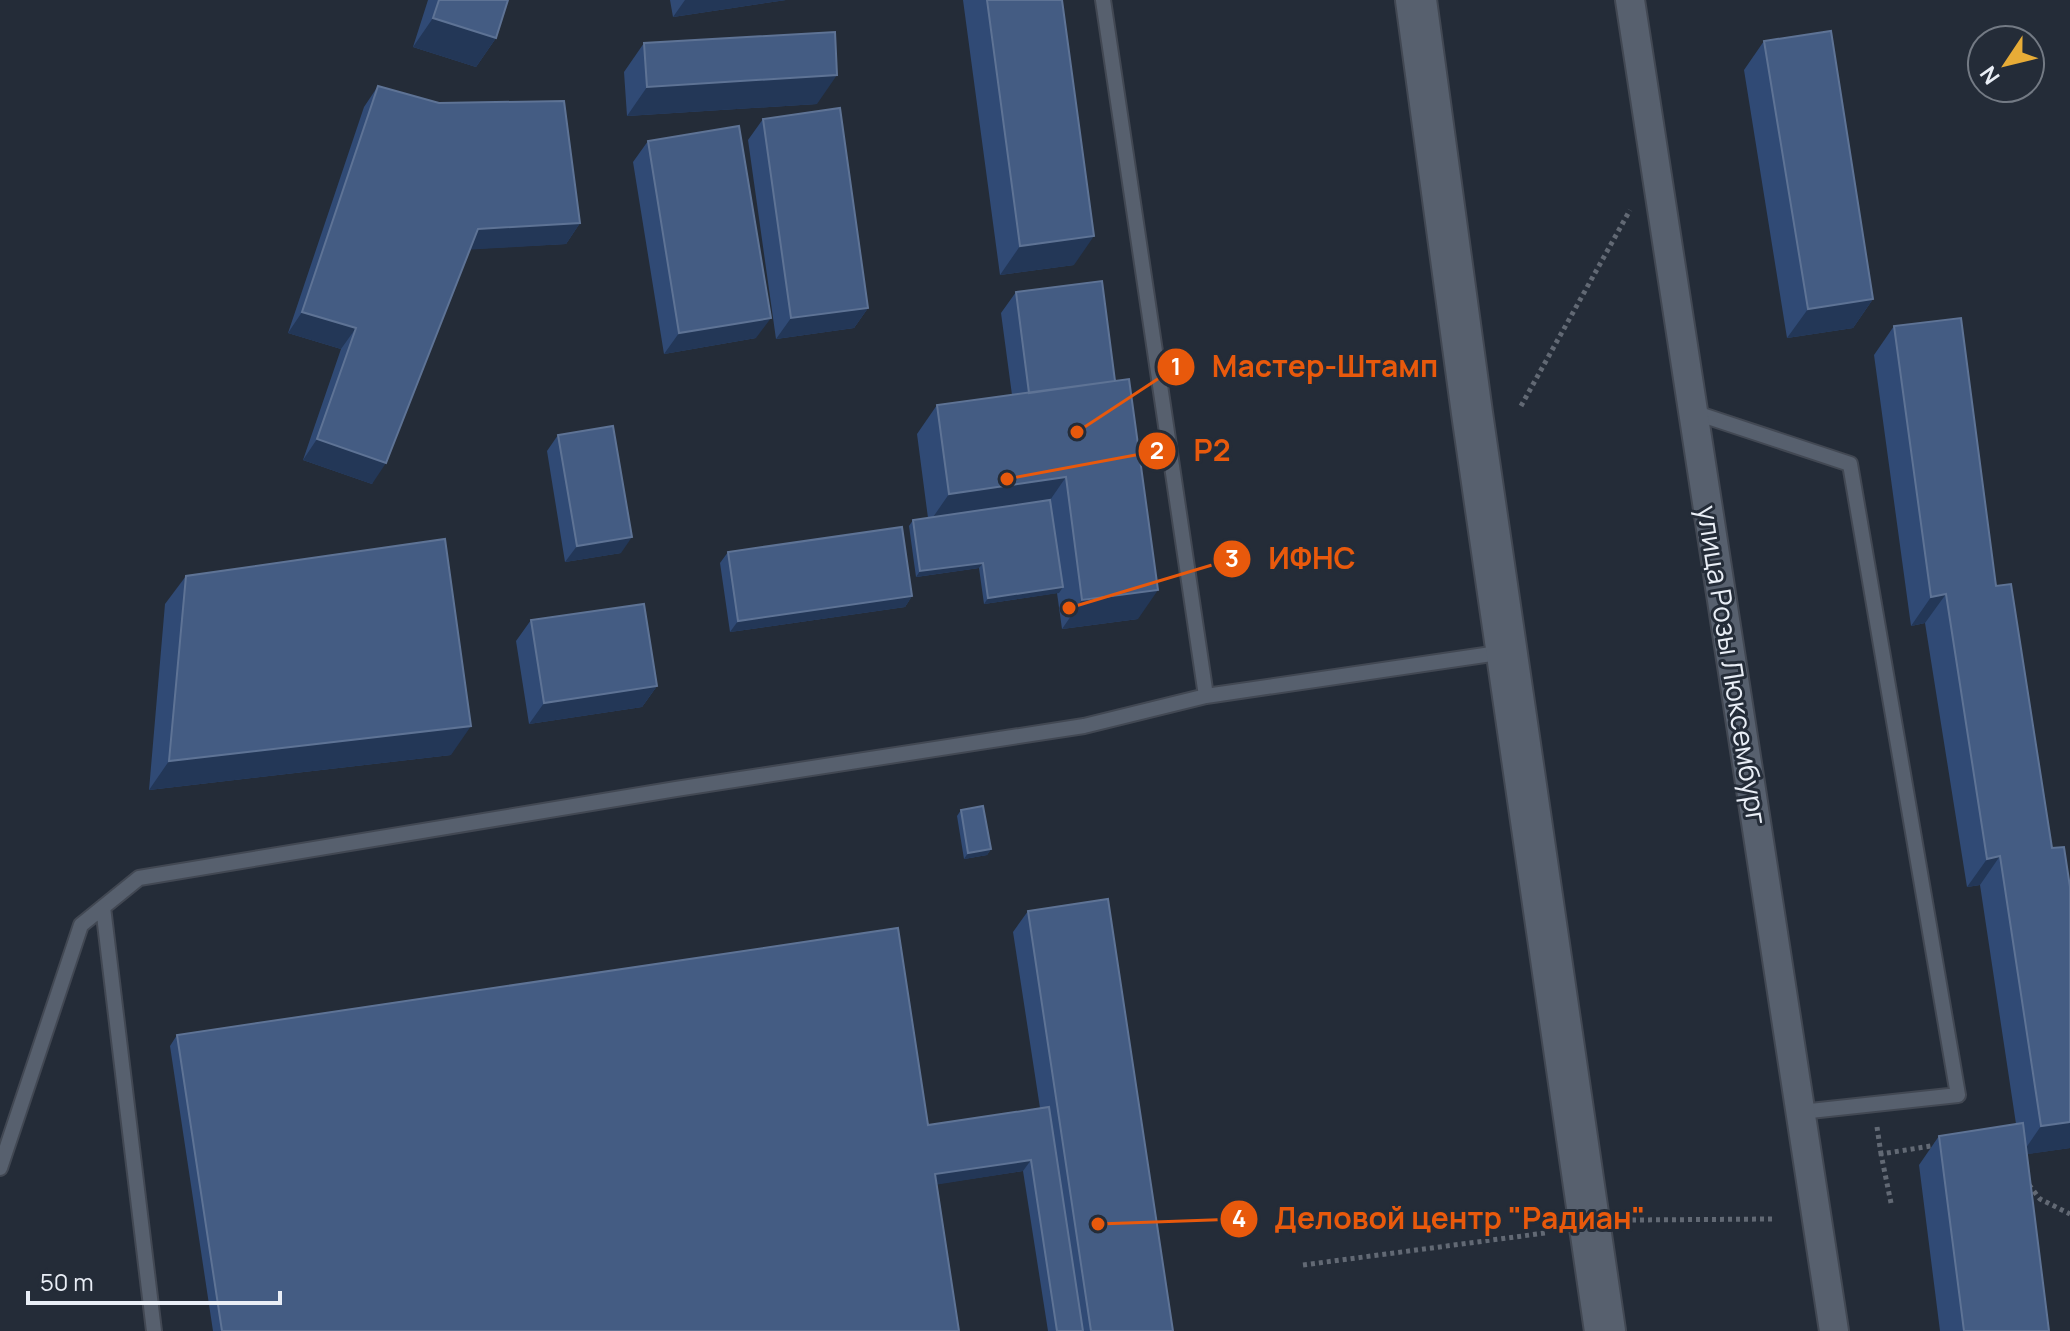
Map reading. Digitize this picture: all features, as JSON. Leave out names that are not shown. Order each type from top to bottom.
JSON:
[{"type":"main road","points":[[1416,0],[1506,652],[1605,1331]]},
{"type":"street","name":"улица Розы Люксембург","points":[[1630,0],[1834,1331]]},
{"type":"lane","points":[[1103,0],[1206,696]]},
{"type":"lane","points":[[1692,412],[1850,464],[1958,1095],[1801,1112]]},
{"type":"lane","points":[[0,1168],[81,925],[139,878],[676,789],[1084,726],[1206,696],[1506,652]]},
{"type":"lane","points":[[103,907],[154,1331]]},
{"type":"path","points":[[1521,406],[1637,198]]},
{"type":"path","points":[[1891,1203],[1881,1154],[1941,1144]]},
{"type":"path","points":[[2026,1181],[2040,1199],[2070,1214]]},
{"type":"path","points":[[1632,1220],[1773,1219]]},
{"type":"path","points":[[1303,1265],[1545,1233]]},
{"type":"building","points":[[439,0],[508,0],[496,38],[433,18]]},
{"type":"building","points":[[987,0],[1062,0],[1094,236],[1020,246]]},
{"type":"building","points":[[1831,31],[1873,299],[1808,309],[1764,41]]},
{"type":"building","points":[[835,32],[837,75],[647,87],[644,43]]},
{"type":"building","points":[[378,86],[439,103],[564,101],[580,223],[478,229],[386,463],[317,439],[356,328],[302,312]]},
{"type":"building","points":[[840,108],[868,308],[791,318],[763,119]]},
{"type":"building","points":[[739,126],[771,318],[679,333],[648,141]]},
{"type":"building","points":[[1102,281],[1115,381],[1029,393],[1016,292]]},
{"type":"building","points":[[1961,318],[1996,586],[2011,584],[2052,848],[2064,847],[2070,887],[2070,1122],[2041,1126],[2000,856],[1987,859],[1946,594],[1931,597],[1894,326]]},
{"type":"building","points":[[1129,379],[1158,590],[1082,600],[1066,477],[949,494],[937,405]]},
{"type":"building","points":[[613,426],[632,537],[577,546],[558,435]]},
{"type":"building","points":[[1050,500],[1063,587],[988,598],[983,563],[920,571],[913,520]]},
{"type":"building","points":[[902,527],[912,596],[738,621],[728,552]]},
{"type":"building","points":[[445,539],[471,726],[169,761],[186,576]]},
{"type":"building","points":[[644,604],[657,686],[544,703],[531,620]]},
{"type":"building","points":[[983,806],[991,849],[968,853],[961,810]]},
{"type":"building","points":[[1108,899],[1173,1331],[1091,1331],[1028,911]]},
{"type":"building","points":[[898,928],[928,1125],[1049,1107],[1083,1331],[1057,1331],[1031,1160],[935,1174],[959,1331],[222,1331],[177,1035]]},
{"type":"building","points":[[2023,1123],[2049,1331],[1964,1331],[1939,1136]]},
{"type":"place","name":"Мастер-Штамп","points":[[1077,432]]},
{"type":"place","name":"Р2","points":[[1007,479]]},
{"type":"place","name":"ИФНС","points":[[1069,608]]},
{"type":"place","name":"Деловой центр \"Радиан\"","points":[[1098,1224]]}]
